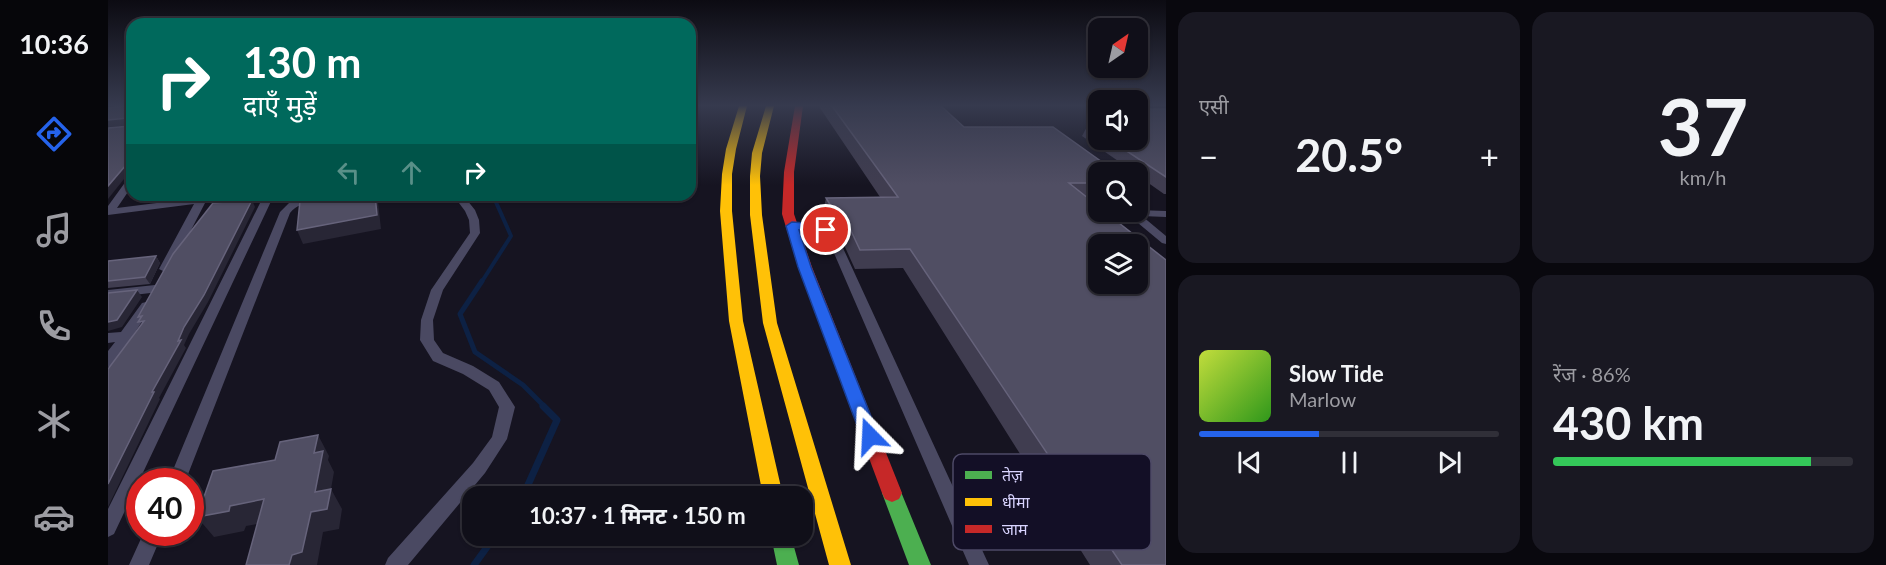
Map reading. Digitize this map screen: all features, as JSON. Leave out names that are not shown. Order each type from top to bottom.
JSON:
[{"type":"main road","points":[[736,132],[727,174],[726,212],[736,321],[771,486]]},
{"type":"main road","points":[[763,132],[757,153],[755,176],[756,215],[770,323],[840,565]]},
{"type":"main road","points":[[795,132],[789,172],[788,214],[808,278],[920,565]]},
{"type":"main road","points":[[783,546],[788,565]]},
{"type":"street","points":[[108,212],[126,186]]},
{"type":"street","points":[[108,194],[121,192]]},
{"type":"street","points":[[108,212],[193,201]]},
{"type":"street","points":[[108,362],[144,310],[200,201]]},
{"type":"street","points":[[108,528],[266,201]]},
{"type":"street","points":[[182,468],[285,212],[290,206],[301,201]]},
{"type":"street","points":[[395,565],[479,468],[499,439],[507,407],[494,386],[468,370],[438,357],[427,340],[427,320],[437,290],[475,232],[474,220],[463,201]]},
{"type":"street","points":[[1166,214],[1131,213],[1166,241]]},
{"type":"street","points":[[792,226],[819,228],[832,235],[953,507]]},
{"type":"street","points":[[108,294],[155,289]]},
{"type":"street","points":[[108,338],[127,336]]},
{"type":"street","points":[[139,565],[148,546]]},
{"type":"street","points":[[972,550],[979,565]]},
{"type":"building","points":[[108,132],[126,132],[126,165],[108,186]]},
{"type":"building","points":[[851,132],[1061,132],[1102,162],[1088,162],[1088,183],[1069,183],[1088,198],[1088,222],[1118,222],[1133,234],[1088,234],[1088,294],[1148,294],[1148,246],[1166,260],[1166,565],[1122,565],[1112,550],[1151,550],[1151,454],[1048,454],[910,249],[860,250],[844,216],[832,208],[826,198],[898,197]]},
{"type":"building","points":[[1148,132],[1166,132],[1166,177],[1148,165],[1148,162],[1143,162],[1125,150],[1148,150]]},
{"type":"building","points":[[251,201],[204,295],[184,327],[178,341],[181,340],[152,392],[154,392],[108,484],[108,369],[144,321],[138,322],[142,316],[138,317],[173,254],[213,203]]},
{"type":"building","points":[[300,201],[376,201],[377,215],[297,230]]},
{"type":"building","points":[[156,256],[145,277],[108,281],[108,261]]},
{"type":"building","points":[[137,290],[117,320],[108,322],[108,293]]},
{"type":"building","points":[[318,435],[314,453],[323,451],[315,492],[331,489],[327,509],[311,512],[302,552],[292,555],[289,565],[246,565],[264,499],[230,506],[229,511],[204,516],[204,497],[213,471],[275,460],[280,442]]},
{"type":"waterway","points":[[481,283],[511,236],[495,201]]},
{"type":"waterway","points":[[482,281],[460,314],[475,352],[523,385],[545,407]]},
{"type":"waterway","points":[[527,486],[557,420],[543,406]]},
{"type":"waterway","points":[[474,565],[488,546]]},
{"type":"traffic: fast","points":[[892,493],[920,565]]},
{"type":"traffic: fast","points":[[783,546],[788,565]]},
{"type":"traffic: slow","points":[[736,132],[727,174],[726,211],[736,321],[771,486]]},
{"type":"traffic: slow","points":[[763,132],[757,153],[755,176],[756,215],[770,323],[840,565]]},
{"type":"traffic: jam","points":[[795,132],[789,172],[788,214],[805,267],[892,493]]},
{"type":"route","points":[[826,230],[792,226],[805,267],[870,436]]}]
